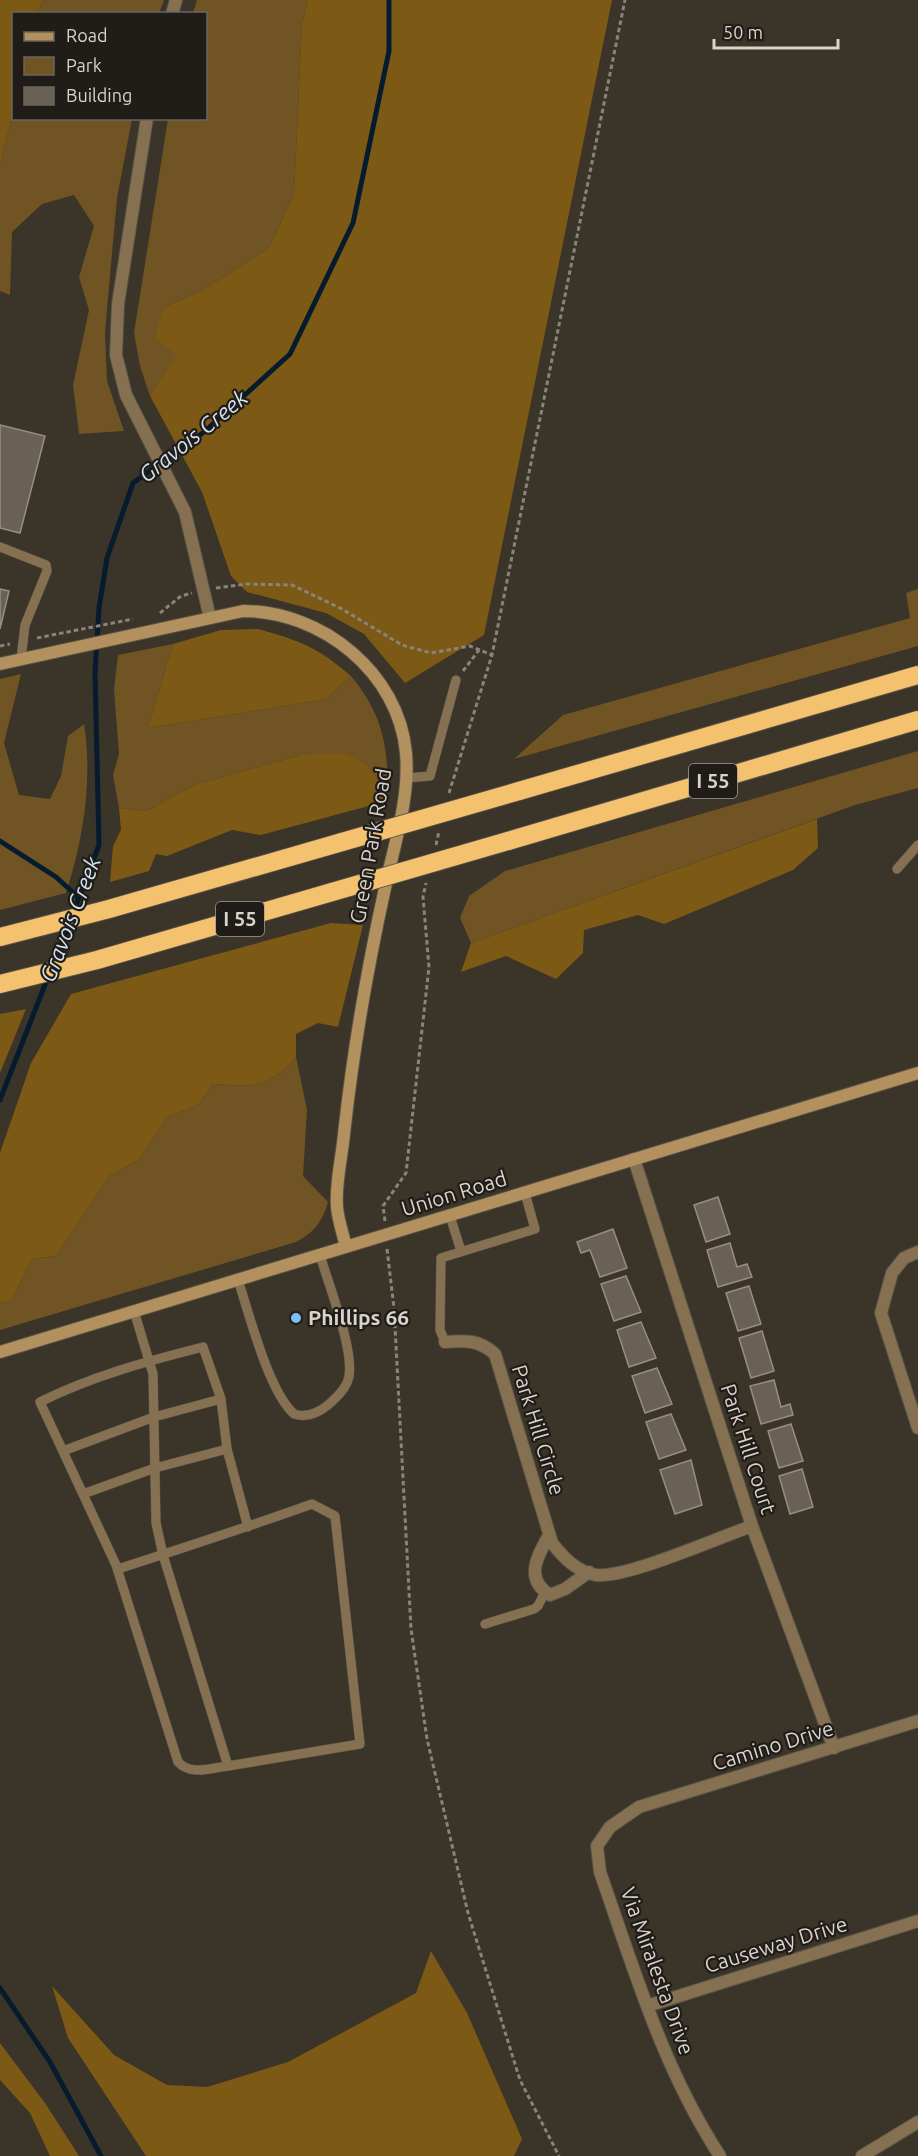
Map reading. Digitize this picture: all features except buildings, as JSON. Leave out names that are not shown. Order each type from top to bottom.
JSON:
[{"type":"highway","name":"I 55","points":[[0,937],[169,892],[918,675]]},
{"type":"highway","name":"I 55","points":[[0,984],[148,945],[918,720]]},
{"type":"street","points":[[147,120],[116,326],[116,355],[120,376],[139,422],[185,512],[210,618]]},
{"type":"street","name":"Green Park Road","points":[[0,664],[243,611],[277,614],[321,631],[345,647],[380,682],[390,698],[403,733],[406,778],[403,805],[362,999],[351,1075],[337,1206],[346,1247]]},
{"type":"street","name":"Union Road","points":[[0,1352],[918,1073]]},
{"type":"street","name":"Park Hill Court","points":[[634,1159],[752,1526],[834,1748]]},
{"type":"street","points":[[918,1252],[904,1258],[892,1273],[880,1313],[918,1428]]},
{"type":"street","name":"Park Hill Circle","points":[[445,1342],[467,1340],[483,1344],[495,1354],[549,1535],[566,1562],[595,1575],[621,1573],[752,1526]]},
{"type":"street","points":[[549,1535],[535,1562],[533,1573],[540,1588],[550,1595],[565,1589],[589,1572]]},
{"type":"street","name":"Camino Drive","points":[[639,1808],[918,1721]]},
{"type":"street","name":"Via Miralesta Drive","points":[[639,1808],[610,1827],[597,1846],[600,1872],[646,2006],[670,2066],[701,2128],[720,2156]]},
{"type":"street","name":"Causeway Drive","points":[[646,2006],[918,1921]]},
{"type":"street","points":[[862,2156],[918,2122]]},
{"type":"lane","points":[[0,547],[46,565],[47,571],[25,626],[21,659]]},
{"type":"lane","points":[[406,778],[430,776],[456,680]]},
{"type":"lane","points":[[897,869],[918,845]]},
{"type":"lane","points":[[445,1342],[440,1330],[441,1258],[535,1229],[525,1193]]},
{"type":"lane","points":[[450,1216],[461,1251]]},
{"type":"lane","points":[[237,1280],[268,1368],[284,1405],[294,1414],[310,1414],[321,1410],[341,1393],[349,1377],[350,1367],[344,1337],[320,1255]]},
{"type":"lane","points":[[134,1311],[153,1374],[156,1523],[163,1555],[228,1766]]},
{"type":"lane","points":[[118,1569],[249,1527],[312,1504],[335,1515],[360,1744],[193,1771],[183,1768],[178,1762],[118,1569],[40,1402],[70,1387],[149,1360],[203,1347],[221,1399],[226,1449],[249,1527]]},
{"type":"lane","points":[[63,1451],[154,1417],[221,1399]]},
{"type":"lane","points":[[83,1494],[155,1468],[226,1449]]},
{"type":"lane","points":[[485,1624],[534,1609],[545,1592]]},
{"type":"path","points":[[455,770],[492,655],[625,0]]},
{"type":"path","points":[[153,615],[162,613],[181,596],[204,590],[247,584],[292,585],[342,609],[402,645],[431,653],[470,646],[492,655]]},
{"type":"path","points":[[74,630],[135,618]]},
{"type":"path","points":[[456,680],[479,650]]},
{"type":"path","points":[[384,1213],[383,1206],[406,1173],[429,967],[423,897]]},
{"type":"path","points":[[388,1256],[394,1308],[411,1629],[427,1738],[468,1913],[513,2058],[520,2080],[559,2156]]},
{"type":"green space","points":[[42,0],[164,0],[159,12],[39,12]]},
{"type":"green space","points":[[197,0],[308,0],[302,23],[294,194],[269,248],[198,293],[164,307],[178,354],[150,396],[140,366],[134,333],[168,120],[207,120],[207,12],[193,12]]},
{"type":"green space","points":[[12,115],[12,120],[132,120],[117,198],[105,332],[107,381],[124,431],[79,434],[73,385],[89,310],[79,277],[94,226],[74,195],[42,204],[12,232],[10,295],[0,291],[0,164]]},
{"type":"green space","points":[[918,589],[918,646],[514,759],[563,715],[910,618],[906,593]]},
{"type":"green space","points":[[173,644],[148,728],[326,699],[351,676],[370,704],[382,731],[387,761],[388,795],[369,766],[301,755],[194,785],[147,811],[119,808],[113,775],[119,754],[114,689],[118,655]]},
{"type":"green space","points":[[21,674],[4,743],[19,795],[50,799],[61,776],[68,736],[84,724],[87,745],[87,788],[82,831],[66,893],[0,910],[0,679]]},
{"type":"green space","points":[[918,751],[918,788],[855,805],[471,943],[460,918],[469,896],[505,871]]},
{"type":"green space","points":[[296,1057],[307,1110],[303,1176],[328,1202],[320,1221],[313,1230],[296,1242],[0,1330],[0,1304],[12,1300],[31,1259],[56,1256],[109,1176],[139,1160],[167,1117],[198,1105],[213,1084],[259,1083],[277,1075]]},
{"type":"shaded area","points":[[0,0],[42,0],[39,12],[12,12],[12,115],[0,164]]},
{"type":"shaded area","points":[[308,0],[612,0],[484,635],[405,683],[364,634],[326,613],[247,592],[231,576],[202,492],[150,396],[177,354],[155,338],[164,307],[198,293],[269,248],[294,194],[302,23]]},
{"type":"shaded area","points":[[258,629],[308,646],[351,676],[326,699],[148,728],[173,644],[221,630]]},
{"type":"shaded area","points":[[344,753],[369,766],[388,795],[387,801],[261,835],[232,830],[167,856],[156,854],[149,871],[110,882],[113,846],[121,830],[119,808],[147,811],[194,785],[301,755]]},
{"type":"shaded area","points":[[817,819],[818,848],[793,870],[664,924],[638,915],[584,930],[583,953],[556,979],[506,956],[461,972],[471,943]]},
{"type":"shaded area","points":[[331,923],[363,925],[338,1027],[318,1023],[296,1034],[296,1057],[277,1075],[268,1080],[249,1085],[213,1084],[198,1105],[167,1117],[139,1160],[109,1176],[56,1256],[31,1259],[12,1300],[0,1304],[0,1153],[31,1063],[71,994]]},
{"type":"shaded area","points":[[26,1009],[0,1073],[0,1014]]},
{"type":"shaded area","points":[[431,1951],[467,2013],[522,2139],[514,2156],[146,2156],[68,2038],[52,1986],[114,2055],[167,2085],[207,2087],[288,2062],[416,1993]]},
{"type":"shaded area","points":[[0,2043],[45,2103],[79,2156],[50,2156],[30,2113],[0,2080]]},
{"type":"waterway","name":"Gravois Creek","points":[[73,913],[99,845],[95,672],[99,608],[107,558],[133,483],[204,432],[290,354],[353,223],[389,51],[389,0]]},
{"type":"waterway","points":[[0,841],[56,877],[79,898]]},
{"type":"waterway","name":"Gravois Creek","points":[[53,966],[69,924]]},
{"type":"waterway","name":"Gravois Creek","points":[[0,1100],[48,977]]},
{"type":"waterway","name":"Gravois Creek","points":[[0,1988],[50,2062],[101,2156]]},
{"type":"place","name":"Phillips 66","points":[[296,1318]]}]
